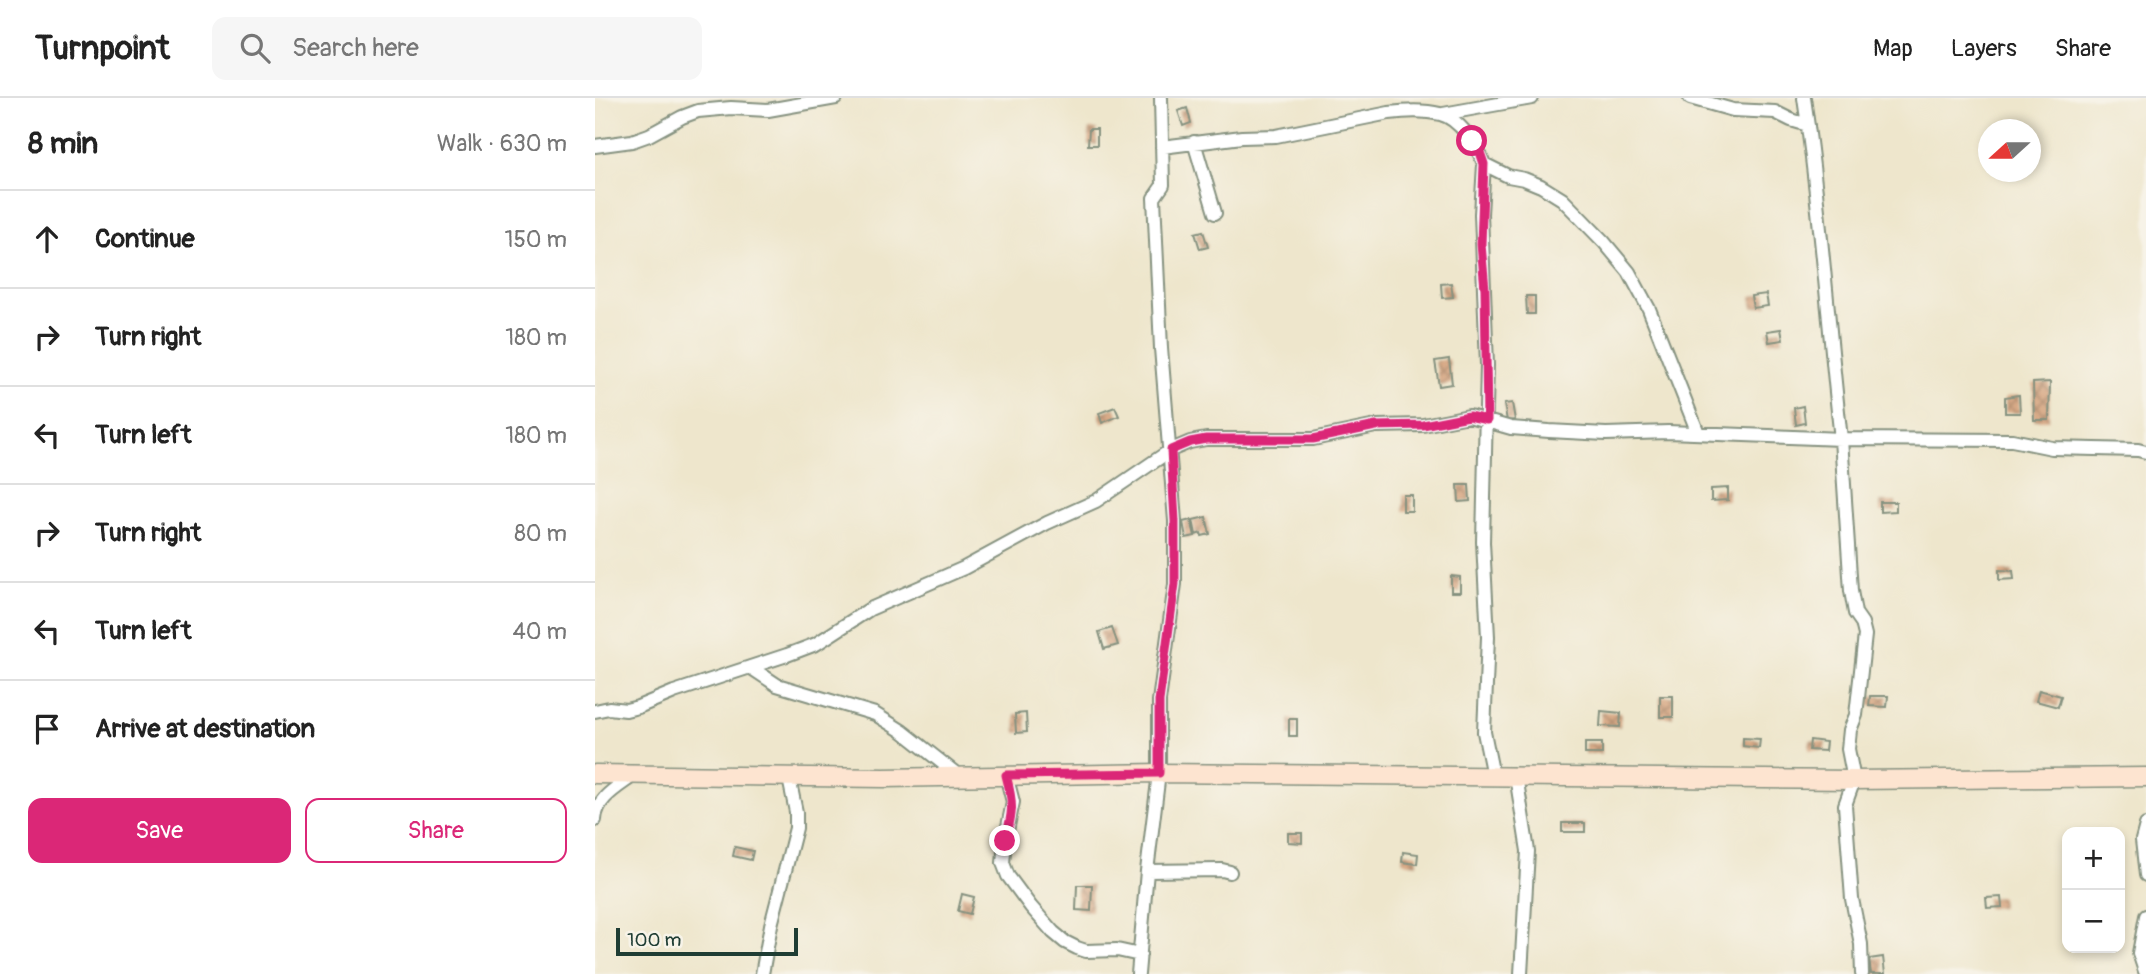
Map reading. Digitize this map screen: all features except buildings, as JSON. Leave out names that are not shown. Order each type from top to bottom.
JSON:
[{"type":"main road","points":[[595,775],[789,778],[1159,773],[1854,780],[2146,777]]},
{"type":"street","points":[[595,146],[632,141],[698,111],[731,108],[768,110],[836,98]]},
{"type":"street","points":[[1138,974],[1159,773],[1159,701],[1175,584],[1175,521],[1164,387],[1154,198],[1163,185],[1161,98]]},
{"type":"street","points":[[1162,146],[1276,136],[1389,113],[1406,111],[1443,114],[1532,98]]},
{"type":"street","points":[[1690,98],[1733,110],[1775,112],[1808,125]]},
{"type":"street","points":[[1804,98],[1816,179],[1841,439],[1851,591],[1855,613],[1862,623],[1865,635],[1856,715],[1850,730],[1848,749],[1854,780],[1845,806],[1852,899],[1861,944],[1863,974]]},
{"type":"street","points":[[1443,114],[1454,121],[1472,141],[1484,164],[1481,244],[1485,289],[1487,420],[1483,542],[1489,637],[1484,732],[1493,776]]},
{"type":"street","points":[[1194,142],[1215,213]]},
{"type":"street","points":[[1484,164],[1508,176],[1524,179],[1562,199],[1629,272],[1649,309],[1698,433]]},
{"type":"street","points":[[595,711],[638,707],[816,643],[870,609],[964,568],[1047,523],[1096,501],[1171,450],[1206,439],[1313,439],[1376,426],[1423,425],[1469,416],[1511,428],[1606,434],[1698,433],[1841,439],[2012,440],[2052,447],[2146,452]]},
{"type":"street","points":[[750,667],[777,685],[875,714],[902,731],[959,776]]},
{"type":"street","points":[[595,820],[598,805],[603,799],[634,775]]},
{"type":"street","points":[[1006,775],[1013,810],[1005,841],[1003,863],[1008,876],[1031,907],[1059,937],[1077,948],[1086,951],[1117,950],[1140,955]]},
{"type":"street","points":[[1516,776],[1528,851],[1521,974]]},
{"type":"street","points":[[762,974],[771,925],[796,828],[796,812],[789,778]]},
{"type":"street","points":[[2146,825],[2142,840],[2146,875]]},
{"type":"street","points":[[1147,871],[1230,872]]},
{"type":"street","points":[[2146,916],[2139,953],[2146,974]]},
{"type":"route","points":[[1005,841],[1013,810],[1006,775],[1159,773],[1159,701],[1175,584],[1171,450],[1206,439],[1313,439],[1376,426],[1423,425],[1469,416],[1487,420],[1485,289],[1481,244],[1484,164],[1472,141]]}]
